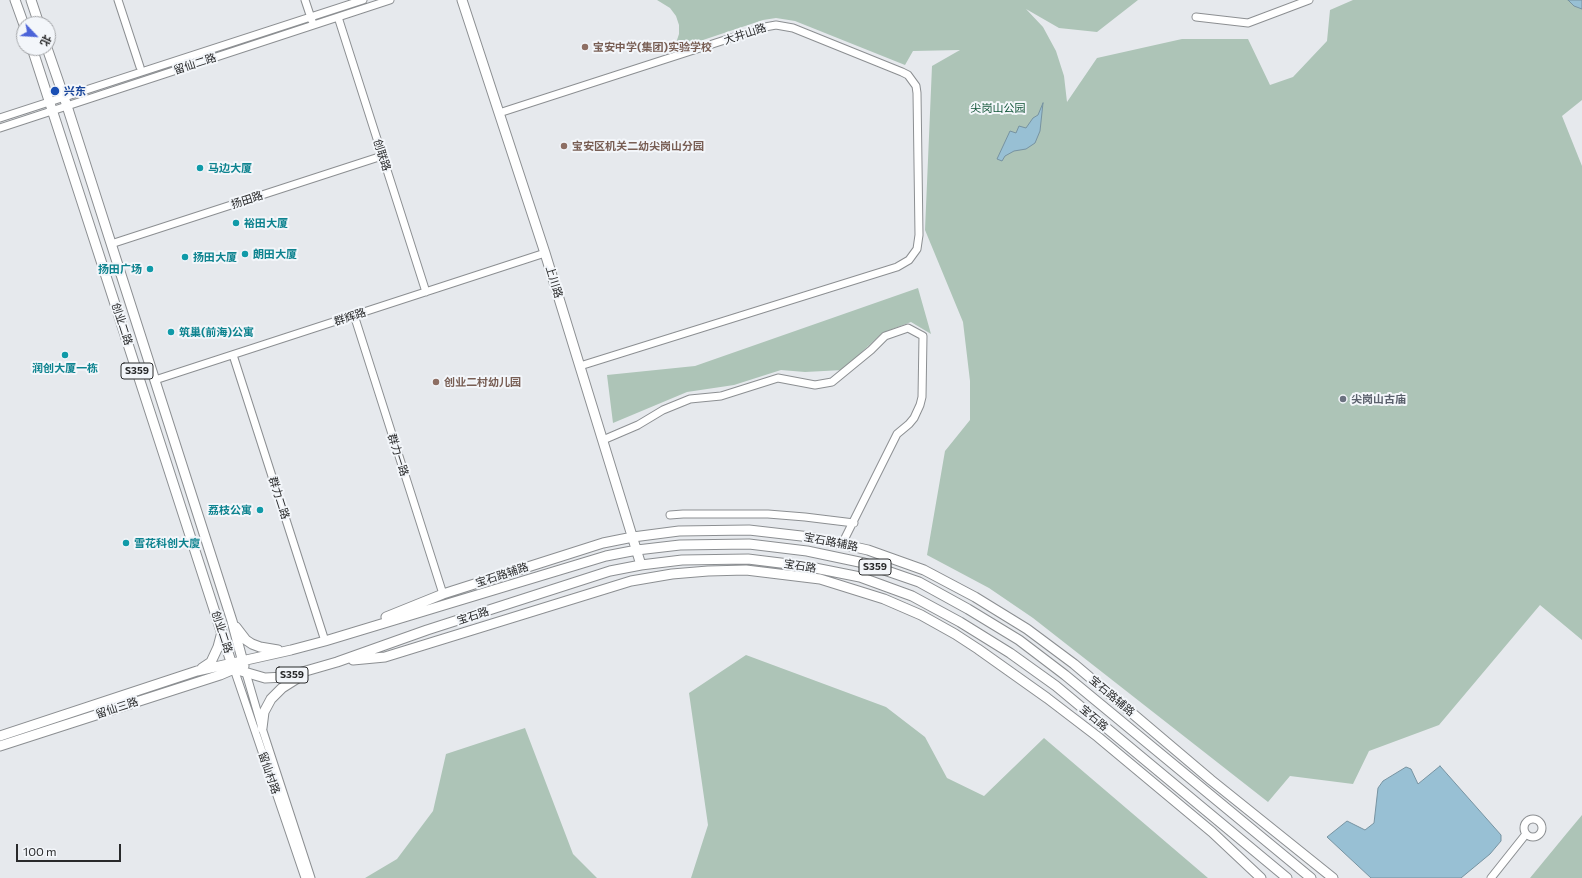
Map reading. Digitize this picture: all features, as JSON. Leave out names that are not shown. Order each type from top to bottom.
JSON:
[{"type":"main road","points":[[16,0],[21,16]]},
{"type":"main road","points":[[31,0],[36,16]]},
{"type":"main road","name":"上川路","points":[[462,0],[545,253],[641,565]]},
{"type":"main road","name":"创业二路","points":[[35,56],[233,666]]},
{"type":"main road","name":"创业二路","points":[[50,56],[232,621],[246,673]]},
{"type":"main road","name":"宝石路辅路","points":[[335,638],[443,594],[603,543],[633,537],[679,531],[749,530],[810,537],[868,550],[924,570],[975,597],[1027,629],[1074,664],[1211,780],[1333,878]]},
{"type":"main road","name":"宝石路","points":[[292,650],[606,556],[637,550],[680,545],[748,544],[807,551],[864,563],[919,582],[968,609],[1018,640],[1065,675],[1311,878]]},
{"type":"main road","name":"宝石路","points":[[233,666],[246,673],[272,678],[286,677],[313,670],[428,630],[610,571],[641,565],[682,560],[748,559],[805,566],[860,577],[912,596],[960,622],[1003,649],[1056,686],[1287,878]]},
{"type":"main road","points":[[337,662],[385,657],[631,581],[701,571],[746,570],[820,579],[892,602],[928,619],[978,649],[1098,736],[1212,832],[1261,878]]},
{"type":"main road","name":"创业二路","points":[[232,621],[242,635],[252,644],[270,649],[292,650]]},
{"type":"main road","points":[[197,671],[211,662],[218,647],[222,632]]},
{"type":"main road","points":[[233,666],[242,660],[292,650]]},
{"type":"main road","name":"留仙三路","points":[[0,736],[197,671],[233,666]]},
{"type":"main road","name":"留仙三路","points":[[0,746],[220,675],[233,666]]},
{"type":"main road","points":[[262,728],[264,712],[275,694],[297,678],[313,670]]},
{"type":"street","points":[[118,0],[140,67]]},
{"type":"street","points":[[305,0],[314,25]]},
{"type":"street","name":"留仙二路","points":[[0,128],[52,111],[65,101],[363,0]]},
{"type":"street","name":"留仙二路","points":[[0,118],[50,102],[65,101],[314,25],[390,0]]},
{"type":"street","points":[[1196,17],[1248,23],[1309,0]]},
{"type":"street","name":"创联路","points":[[338,17],[426,292]]},
{"type":"street","name":"大井山路","points":[[499,113],[765,27],[782,25],[793,28],[908,75],[913,80],[917,93],[919,242],[914,255],[903,264],[580,366]]},
{"type":"street","name":"扬田路","points":[[111,244],[382,156]]},
{"type":"street","name":"群辉路","points":[[155,380],[545,253]]},
{"type":"street","name":"群力一路","points":[[354,315],[443,594]]},
{"type":"street","points":[[603,440],[638,425],[663,410],[690,399],[721,396],[778,378],[815,385],[832,382],[871,350],[885,336],[908,328],[923,336],[920,405],[914,418],[897,434],[854,523],[842,544]]},
{"type":"street","name":"群力二路","points":[[233,355],[325,641]]},
{"type":"street","points":[[670,516],[683,514],[768,514],[854,523]]},
{"type":"street","name":"留仙村路","points":[[233,666],[305,878]]},
{"type":"street","name":"留仙村路","points":[[246,673],[262,728],[312,878]]},
{"type":"street","points":[[1490,878],[1526,834]]},
{"type":"green space","name":"尖岗山公园","points":[[657,0],[1138,0],[1097,32],[1059,28],[1026,9],[1043,27],[1056,51],[1064,76],[1067,102],[1097,58],[1182,39],[1248,39],[1270,85],[1293,77],[1327,41],[1330,10],[1353,0],[1582,0],[1582,100],[1562,116],[1582,166],[1582,640],[1540,605],[1439,725],[1369,751],[1353,784],[1290,776],[1268,802],[1033,618],[989,588],[927,555],[945,451],[970,420],[970,381],[963,322],[925,230],[932,66],[960,50],[913,51],[905,65],[795,21],[776,18],[763,20],[670,51],[676,43],[679,34],[679,25],[676,16],[670,8]]},
{"type":"green space","points":[[918,288],[931,334],[911,322],[882,333],[843,370],[805,372],[781,370],[734,385],[687,392],[613,423],[607,375],[695,366]]},
{"type":"green space","points":[[746,655],[886,707],[925,737],[947,778],[984,796],[1044,738],[1208,878],[691,878],[708,825],[689,693]]},
{"type":"green space","points":[[525,728],[573,854],[597,878],[365,878],[397,859],[433,811],[446,754]]},
{"type":"green space","points":[[1582,815],[1582,878],[1530,878],[1567,833]]},
{"type":"water","points":[[1568,0],[1582,0],[1582,9],[1574,6]]},
{"type":"water","points":[[1043,103],[1040,131],[1035,143],[1026,149],[1014,151],[1005,156],[1002,161],[997,159],[1010,131],[1016,133],[1019,126],[1026,128],[1033,118],[1038,115]]},
{"type":"water","points":[[1440,766],[1501,835],[1501,841],[1490,854],[1461,878],[1371,878],[1327,837],[1347,821],[1365,830],[1374,823],[1378,788],[1383,781],[1406,767],[1411,769],[1418,784]]},
{"type":"place","name":"宝安中学(集团)实验学校","points":[[585,47]]},
{"type":"place","name":"兴东","points":[[55,91]]},
{"type":"place","name":"宝安区机关二幼尖岗山分园","points":[[564,146]]},
{"type":"place","name":"马边大厦","points":[[200,168]]},
{"type":"place","name":"裕田大厦","points":[[236,223]]},
{"type":"place","name":"朗田大厦","points":[[245,254]]},
{"type":"place","name":"扬田大厦","points":[[185,257]]},
{"type":"place","name":"扬田广场","points":[[150,269]]},
{"type":"place","name":"筑巢(前海)公寓","points":[[171,332]]},
{"type":"place","name":"润创大厦一栋","points":[[65,355]]},
{"type":"place","name":"创业二村幼儿园","points":[[436,382]]},
{"type":"place","name":"尖岗山古庙","points":[[1343,399]]},
{"type":"place","name":"荔枝公寓","points":[[260,510]]},
{"type":"place","name":"雪花科创大廈","points":[[126,543]]}]
